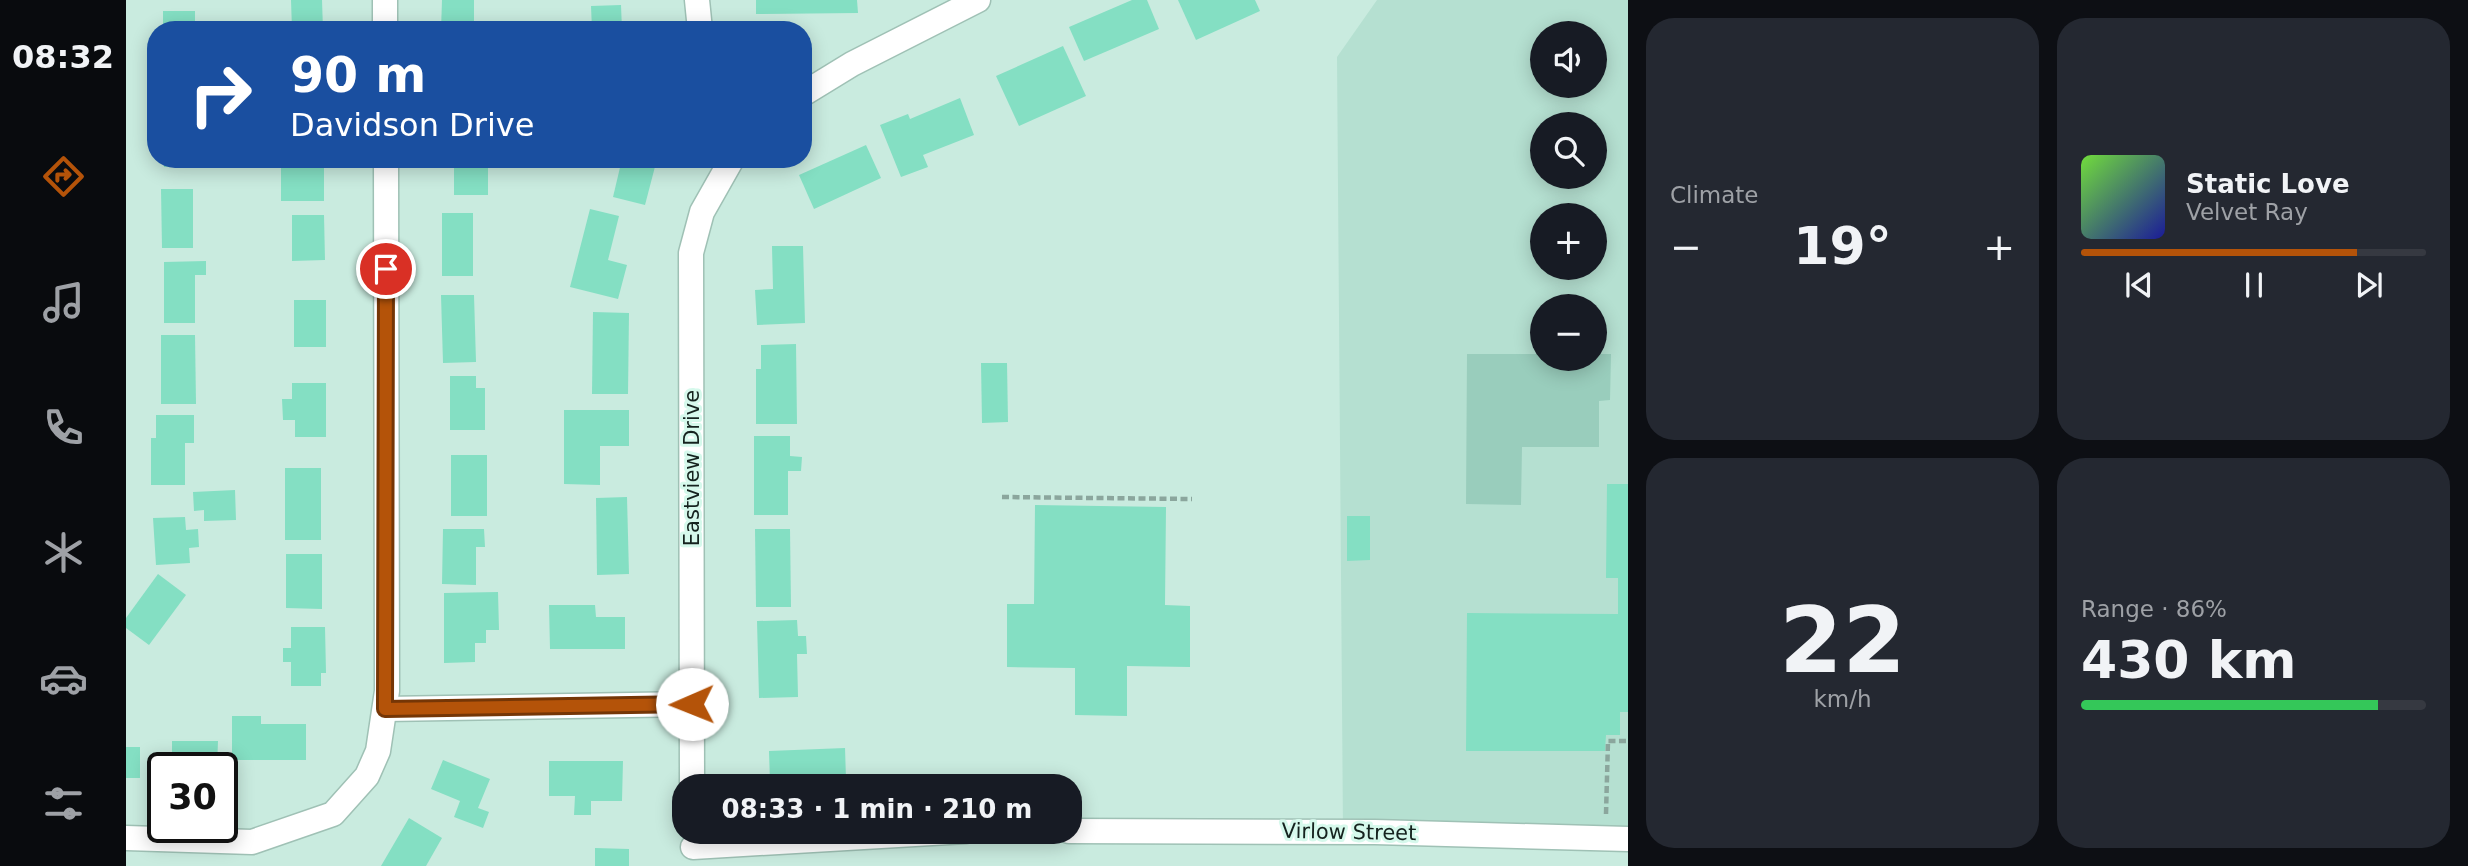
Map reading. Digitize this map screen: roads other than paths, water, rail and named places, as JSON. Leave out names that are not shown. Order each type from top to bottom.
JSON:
[{"type":"street","points":[[385,0],[385,21]]},
{"type":"street","points":[[697,0],[699,21]]},
{"type":"street","points":[[812,88],[852,64],[978,0]]},
{"type":"street","points":[[126,838],[251,842],[333,814],[367,776],[379,751],[385,709],[386,168]]},
{"type":"street","name":"Eastview Drive","points":[[692,774],[691,253],[702,212],[727,168]]},
{"type":"street","points":[[385,709],[692,704]]},
{"type":"street","name":"Virlow Street","points":[[1082,831],[1375,832],[1628,839]]},
{"type":"street","points":[[693,848],[757,844]]}]
